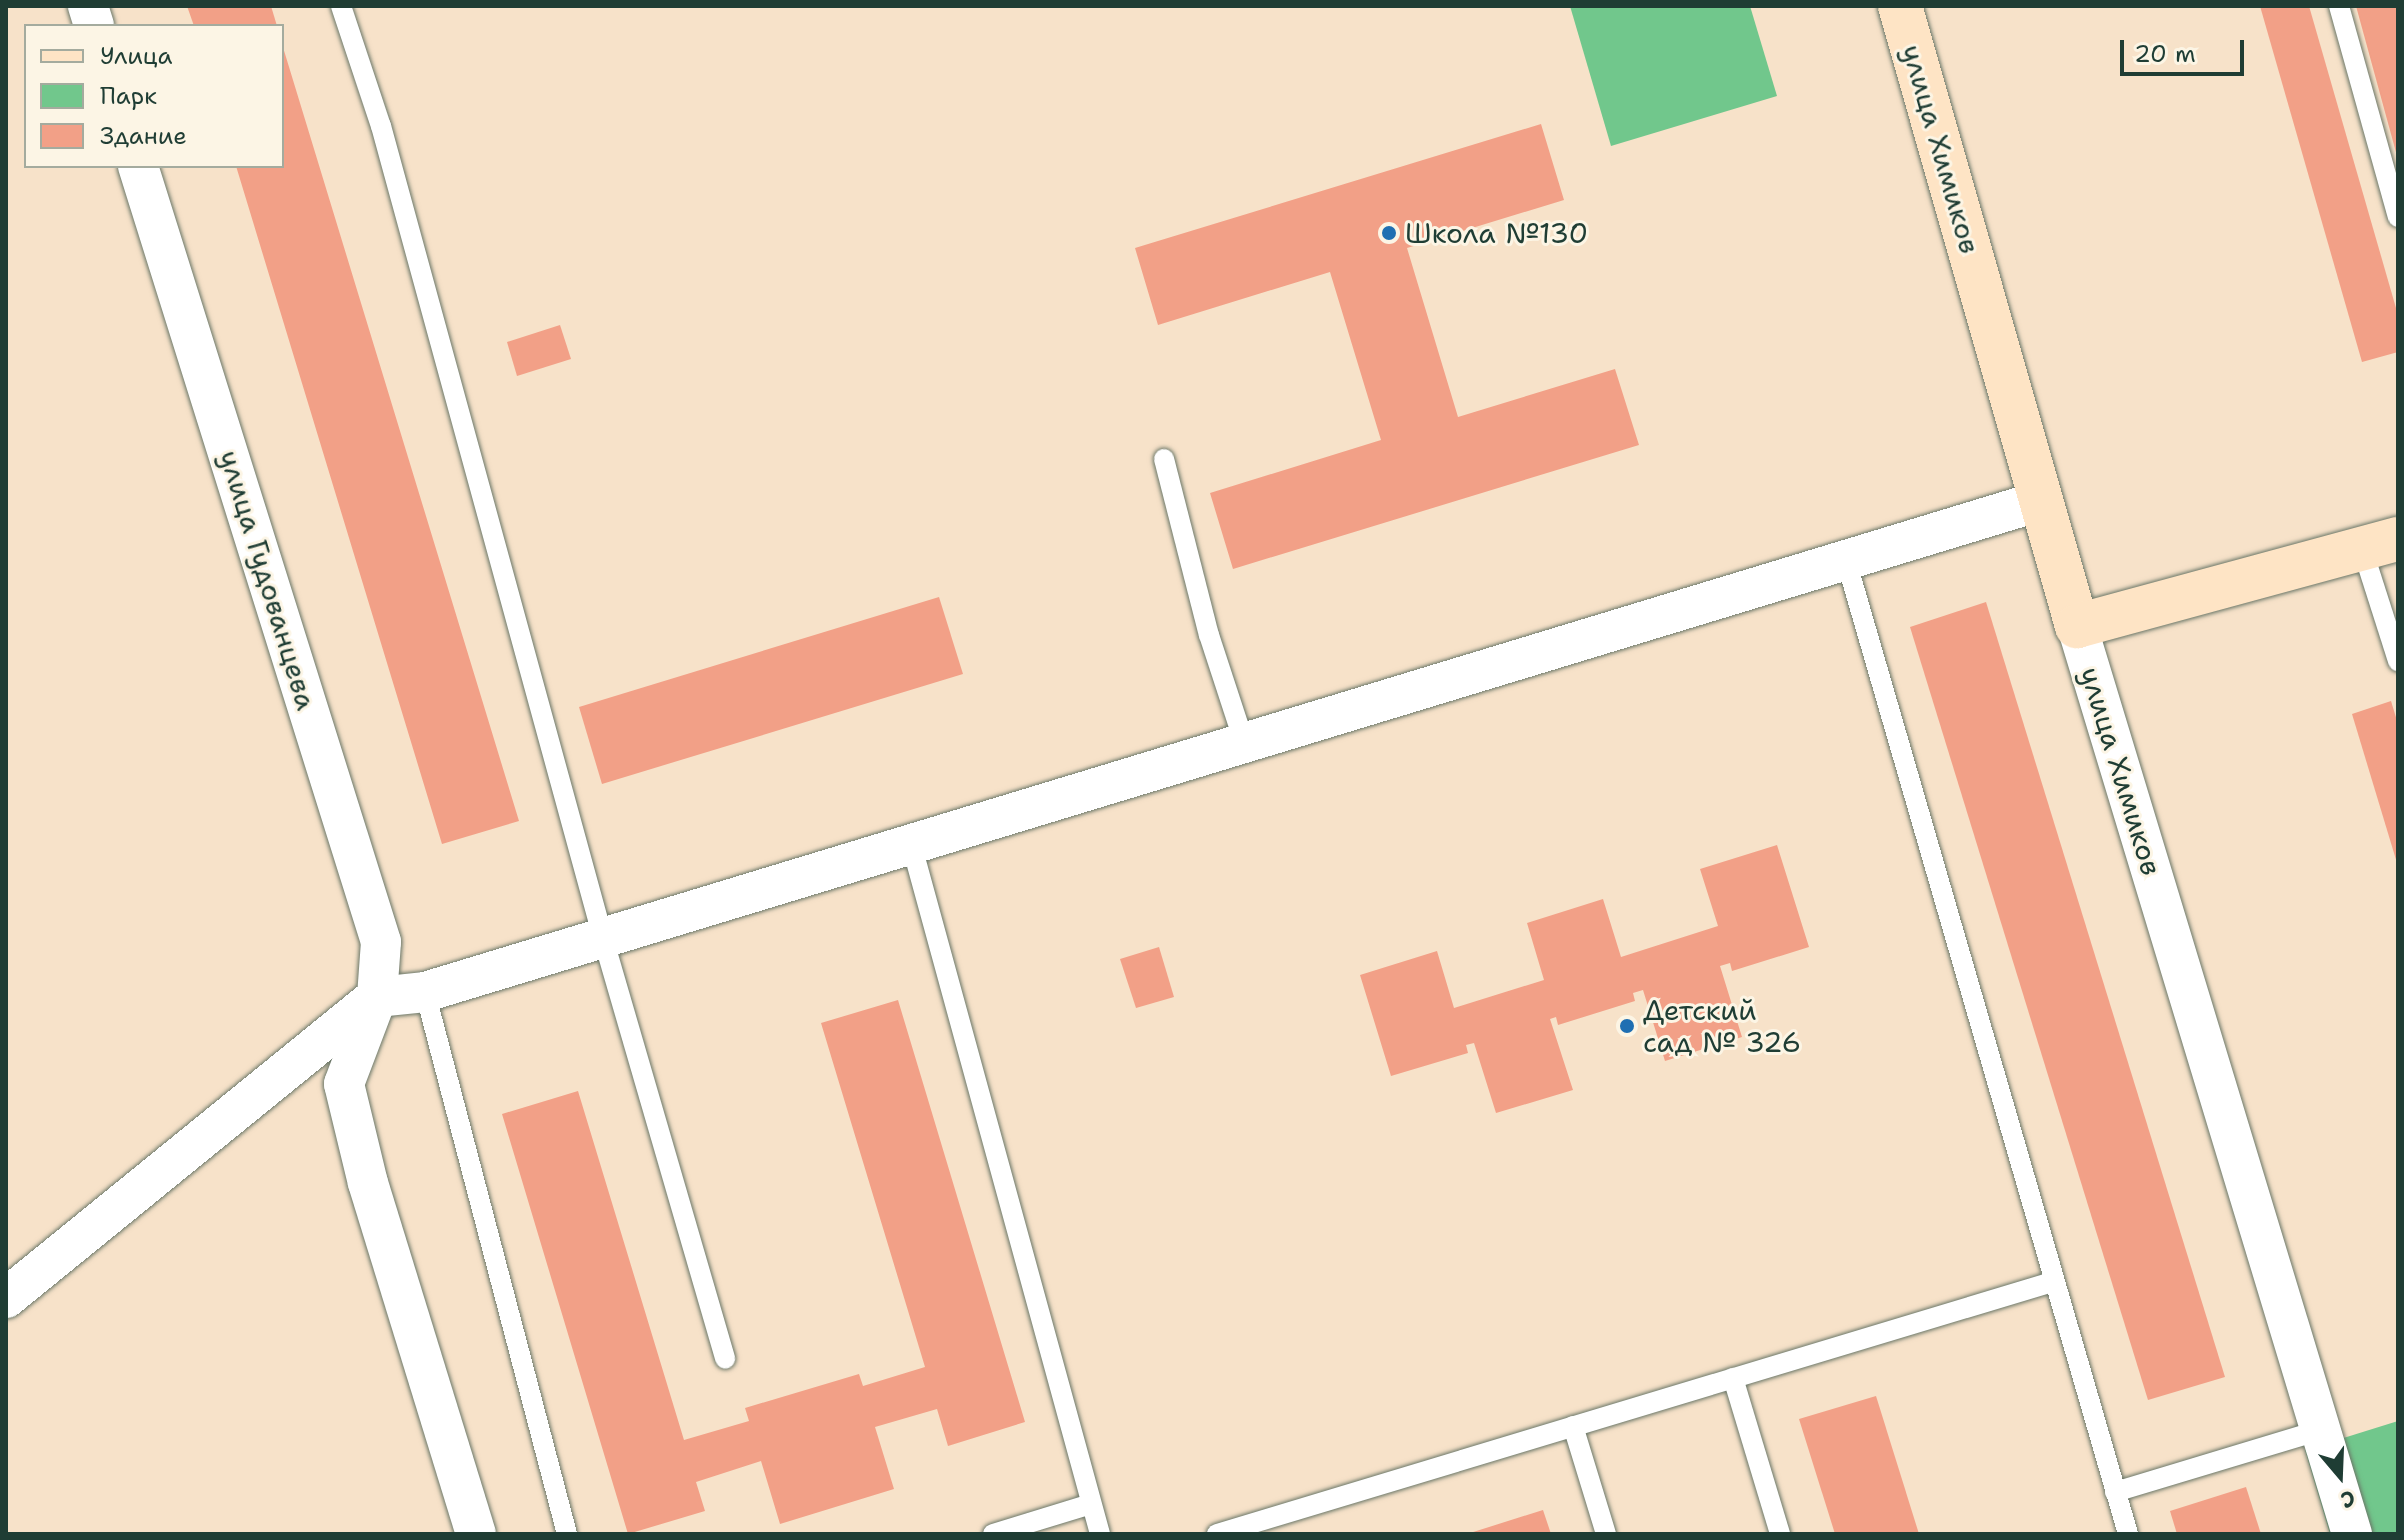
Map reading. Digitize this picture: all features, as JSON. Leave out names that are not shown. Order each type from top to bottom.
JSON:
[{"type":"street","name":"улица Химиков","points":[[1900,6],[2040,501],[2352,1534]]},
{"type":"street","name":"улица Гудованцева","points":[[139,168],[381,942],[377,997],[344,1084],[368,1183],[476,1534]]},
{"type":"street","points":[[6,1298],[377,997],[425,992],[2040,501]]},
{"type":"street","points":[[2077,626],[2380,544]]},
{"type":"lane","points":[[341,6],[381,126],[603,938],[725,1359]]},
{"type":"lane","points":[[2339,6],[2398,217]]},
{"type":"lane","points":[[1164,459],[1209,635],[1244,742]]},
{"type":"lane","points":[[2380,544],[2398,661]]},
{"type":"lane","points":[[1846,560],[2052,1282],[2128,1534]]},
{"type":"lane","points":[[911,843],[1100,1534]]},
{"type":"lane","points":[[425,992],[567,1534]]},
{"type":"lane","points":[[1217,1534],[2052,1282]]},
{"type":"lane","points":[[1733,1378],[1780,1534]]},
{"type":"lane","points":[[1573,1426],[1606,1534]]},
{"type":"lane","points":[[2115,1492],[2320,1430]]},
{"type":"lane","points":[[993,1534],[1091,1504]]},
{"type":"green space","points":[[1570,6],[1750,6],[1777,96],[1611,146]]},
{"type":"green space","points":[[2398,1421],[2398,1534],[2330,1534],[2305,1450]]},
{"type":"building","points":[[187,6],[271,6],[276,24],[193,24]]},
{"type":"building","points":[[2260,6],[2309,6],[2398,315],[2398,352],[2362,362]]},
{"type":"building","points":[[2356,6],[2398,6],[2397,156]]},
{"type":"building","points":[[284,51],[519,821],[442,844],[237,168],[284,168]]},
{"type":"building","points":[[1541,124],[1564,200],[1407,248],[1458,417],[1615,369],[1639,445],[1233,569],[1210,493],[1381,440],[1330,272],[1158,325],[1135,248]]},
{"type":"building","points":[[560,325],[571,359],[517,376],[507,342]]},
{"type":"building","points":[[939,597],[963,674],[602,784],[579,707]]},
{"type":"building","points":[[1986,602],[2225,1377],[2148,1400],[1910,627]]},
{"type":"building","points":[[2391,701],[2398,724],[2397,863],[2352,714]]},
{"type":"building","points":[[1777,845],[1809,947],[1732,971],[1730,963],[1720,966],[1742,1037],[1665,1061],[1643,990],[1633,993],[1635,1001],[1558,1025],[1556,1017],[1550,1019],[1573,1090],[1496,1113],[1474,1043],[1466,1045],[1468,1053],[1391,1076],[1360,975],[1437,951],[1454,1008],[1544,980],[1527,923],[1603,899],[1621,957],[1718,926],[1700,869]]},
{"type":"building","points":[[1159,947],[1174,997],[1136,1008],[1120,959]]},
{"type":"building","points":[[898,1000],[1025,1422],[948,1446],[937,1409],[875,1427],[894,1489],[780,1524],[761,1461],[696,1482],[705,1511],[628,1534],[502,1114],[578,1091],[684,1440],[749,1421],[745,1408],[859,1374],[863,1386],[925,1367],[821,1023]]},
{"type":"building","points":[[1876,1396],[1919,1534],[1835,1534],[1799,1419]]},
{"type":"building","points":[[2246,1487],[2261,1534],[2177,1534],[2170,1511]]},
{"type":"building","points":[[1543,1510],[1551,1534],[1470,1534],[1470,1533]]},
{"type":"place","name":"Школа №130","points":[[1389,233]]},
{"type":"place","name":"Детский сад № 326","points":[[1627,1026]]}]
